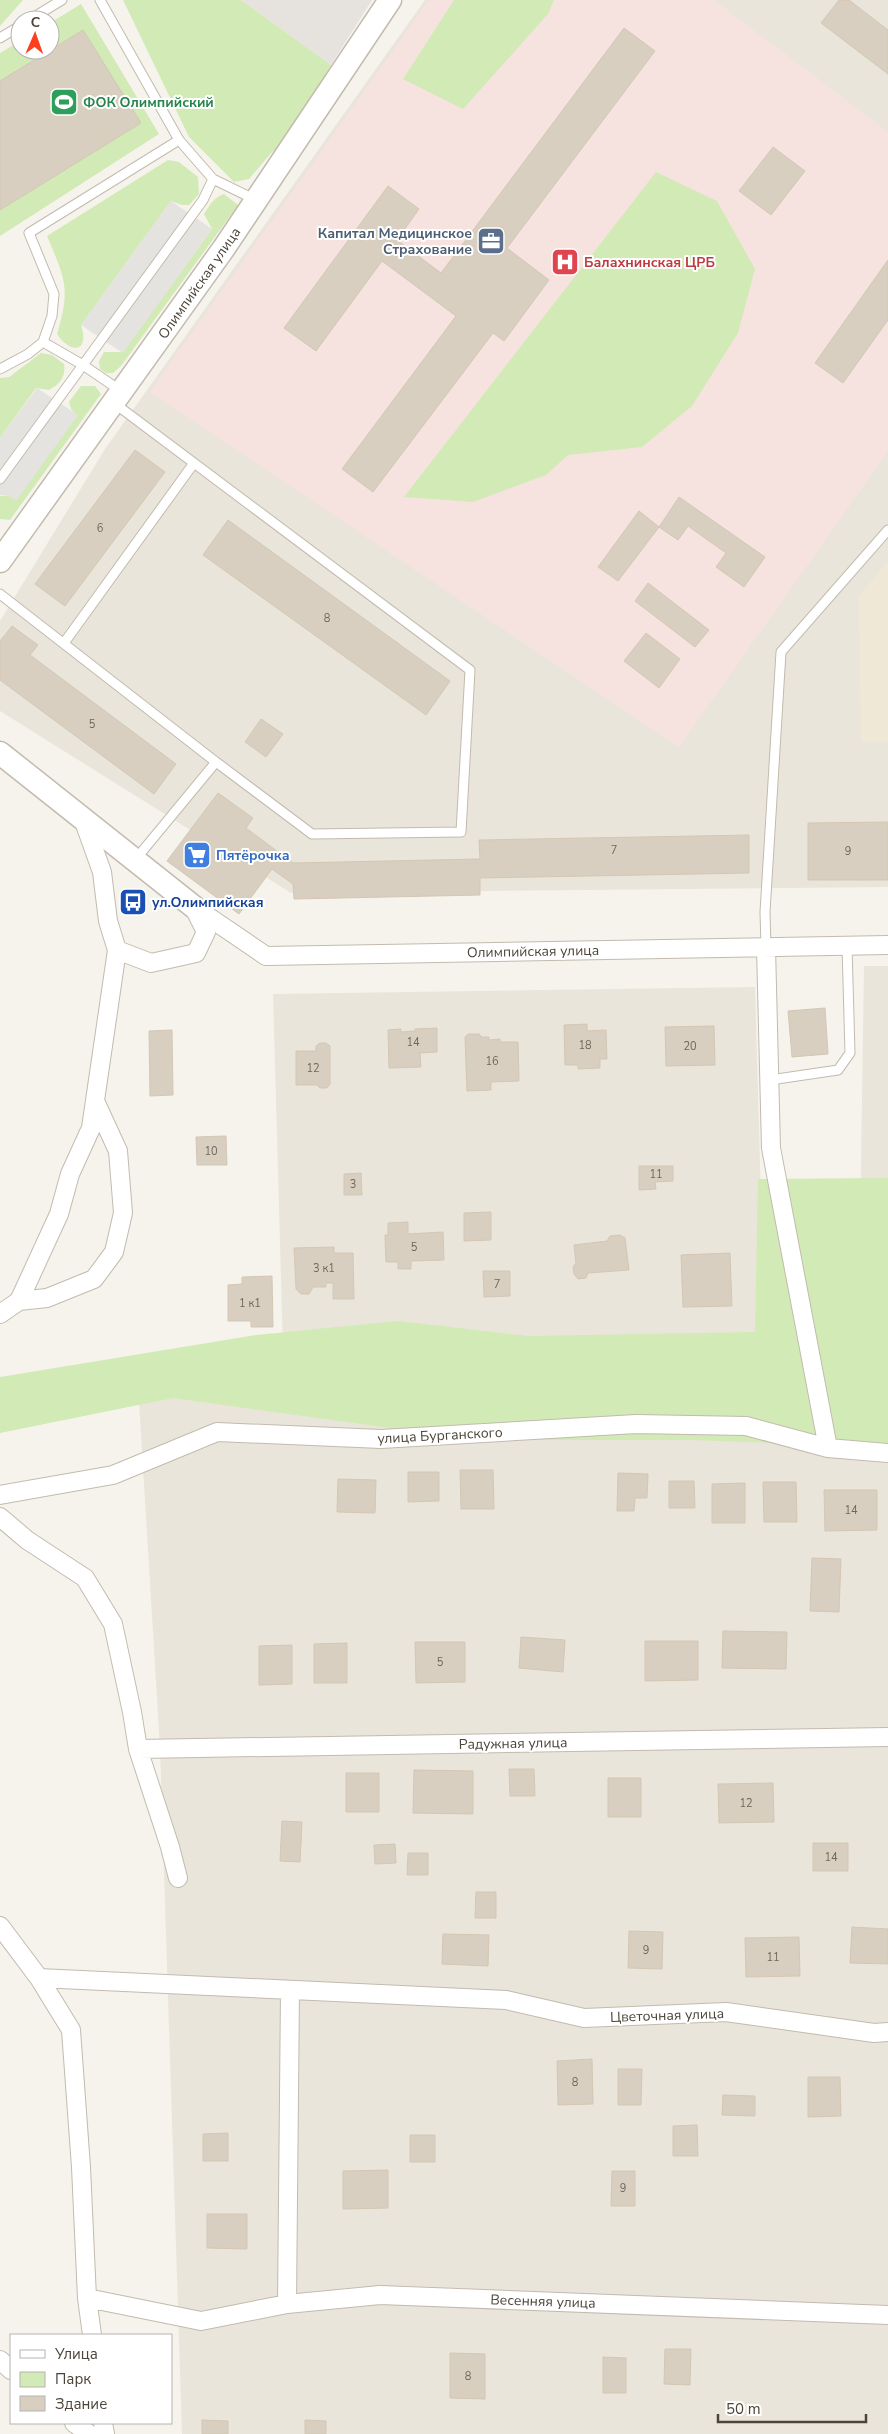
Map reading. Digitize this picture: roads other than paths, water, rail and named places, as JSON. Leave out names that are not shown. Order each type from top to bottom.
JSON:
[{"type":"street","name":"Олимпийская улица","points":[[6,548],[118,397],[256,200],[390,0]]},
{"type":"street","name":"Олимпийская улица","points":[[0,753],[194,907],[266,956],[888,945]]},
{"type":"street","points":[[19,1301],[59,1214],[70,1174],[91,1128],[117,950],[108,921],[102,872],[83,819]]},
{"type":"street","name":"Олимпийская улица","points":[[117,950],[151,963],[196,953],[206,932],[194,907]]},
{"type":"street","points":[[766,947],[772,1148],[828,1448]]},
{"type":"street","points":[[0,1314],[19,1301],[47,1298],[94,1279],[114,1252],[123,1213],[118,1150],[95,1101]]},
{"type":"street","name":"улица Бурганского","points":[[0,1496],[113,1475],[217,1432],[382,1439],[636,1424],[746,1426],[828,1448],[888,1453]]},
{"type":"street","points":[[0,1517],[27,1540],[85,1578],[112,1624],[138,1749],[170,1847],[178,1878]]},
{"type":"street","name":"Радужная улица","points":[[138,1749],[888,1737]]},
{"type":"street","points":[[0,1926],[39,1978],[71,2030],[81,2167],[87,2298],[92,2334]]},
{"type":"street","name":"Цветочная улица","points":[[39,1978],[506,2000],[584,2018],[726,2012],[874,2033],[888,2032]]},
{"type":"street","points":[[287,2304],[290,1990]]},
{"type":"street","name":"Весенняя улица","points":[[87,2298],[201,2321],[287,2304],[380,2295],[888,2315]]},
{"type":"street","points":[[0,2360],[10,2369]]},
{"type":"street","points":[[75,2424],[89,2434]]},
{"type":"lane","points":[[46,10],[62,0]]},
{"type":"lane","points":[[100,0],[179,140],[213,178],[256,200]]},
{"type":"lane","points":[[0,369],[28,354],[43,342],[52,316],[54,294],[29,233],[179,140]]},
{"type":"lane","points":[[0,479],[203,200],[213,178]]},
{"type":"lane","points":[[0,594],[312,834],[460,832],[470,670],[194,463],[83,365],[43,342]]},
{"type":"lane","points":[[64,644],[194,463]]},
{"type":"lane","points":[[766,947],[765,912],[781,652],[888,530]]},
{"type":"lane","points":[[135,860],[216,762]]},
{"type":"lane","points":[[770,1080],[838,1070],[850,1053],[847,946]]},
{"type":"place","name":"ФОК Олимпийский","points":[[64,102]]},
{"type":"place","name":"Капитал Медицинское Страхование","points":[[491,241]]},
{"type":"place","name":"Балахнинская ЦРБ","points":[[565,262]]},
{"type":"place","name":"Пятёрочка","points":[[197,855]]},
{"type":"place","name":"ул.Олимпийская","points":[[133,902]]}]
